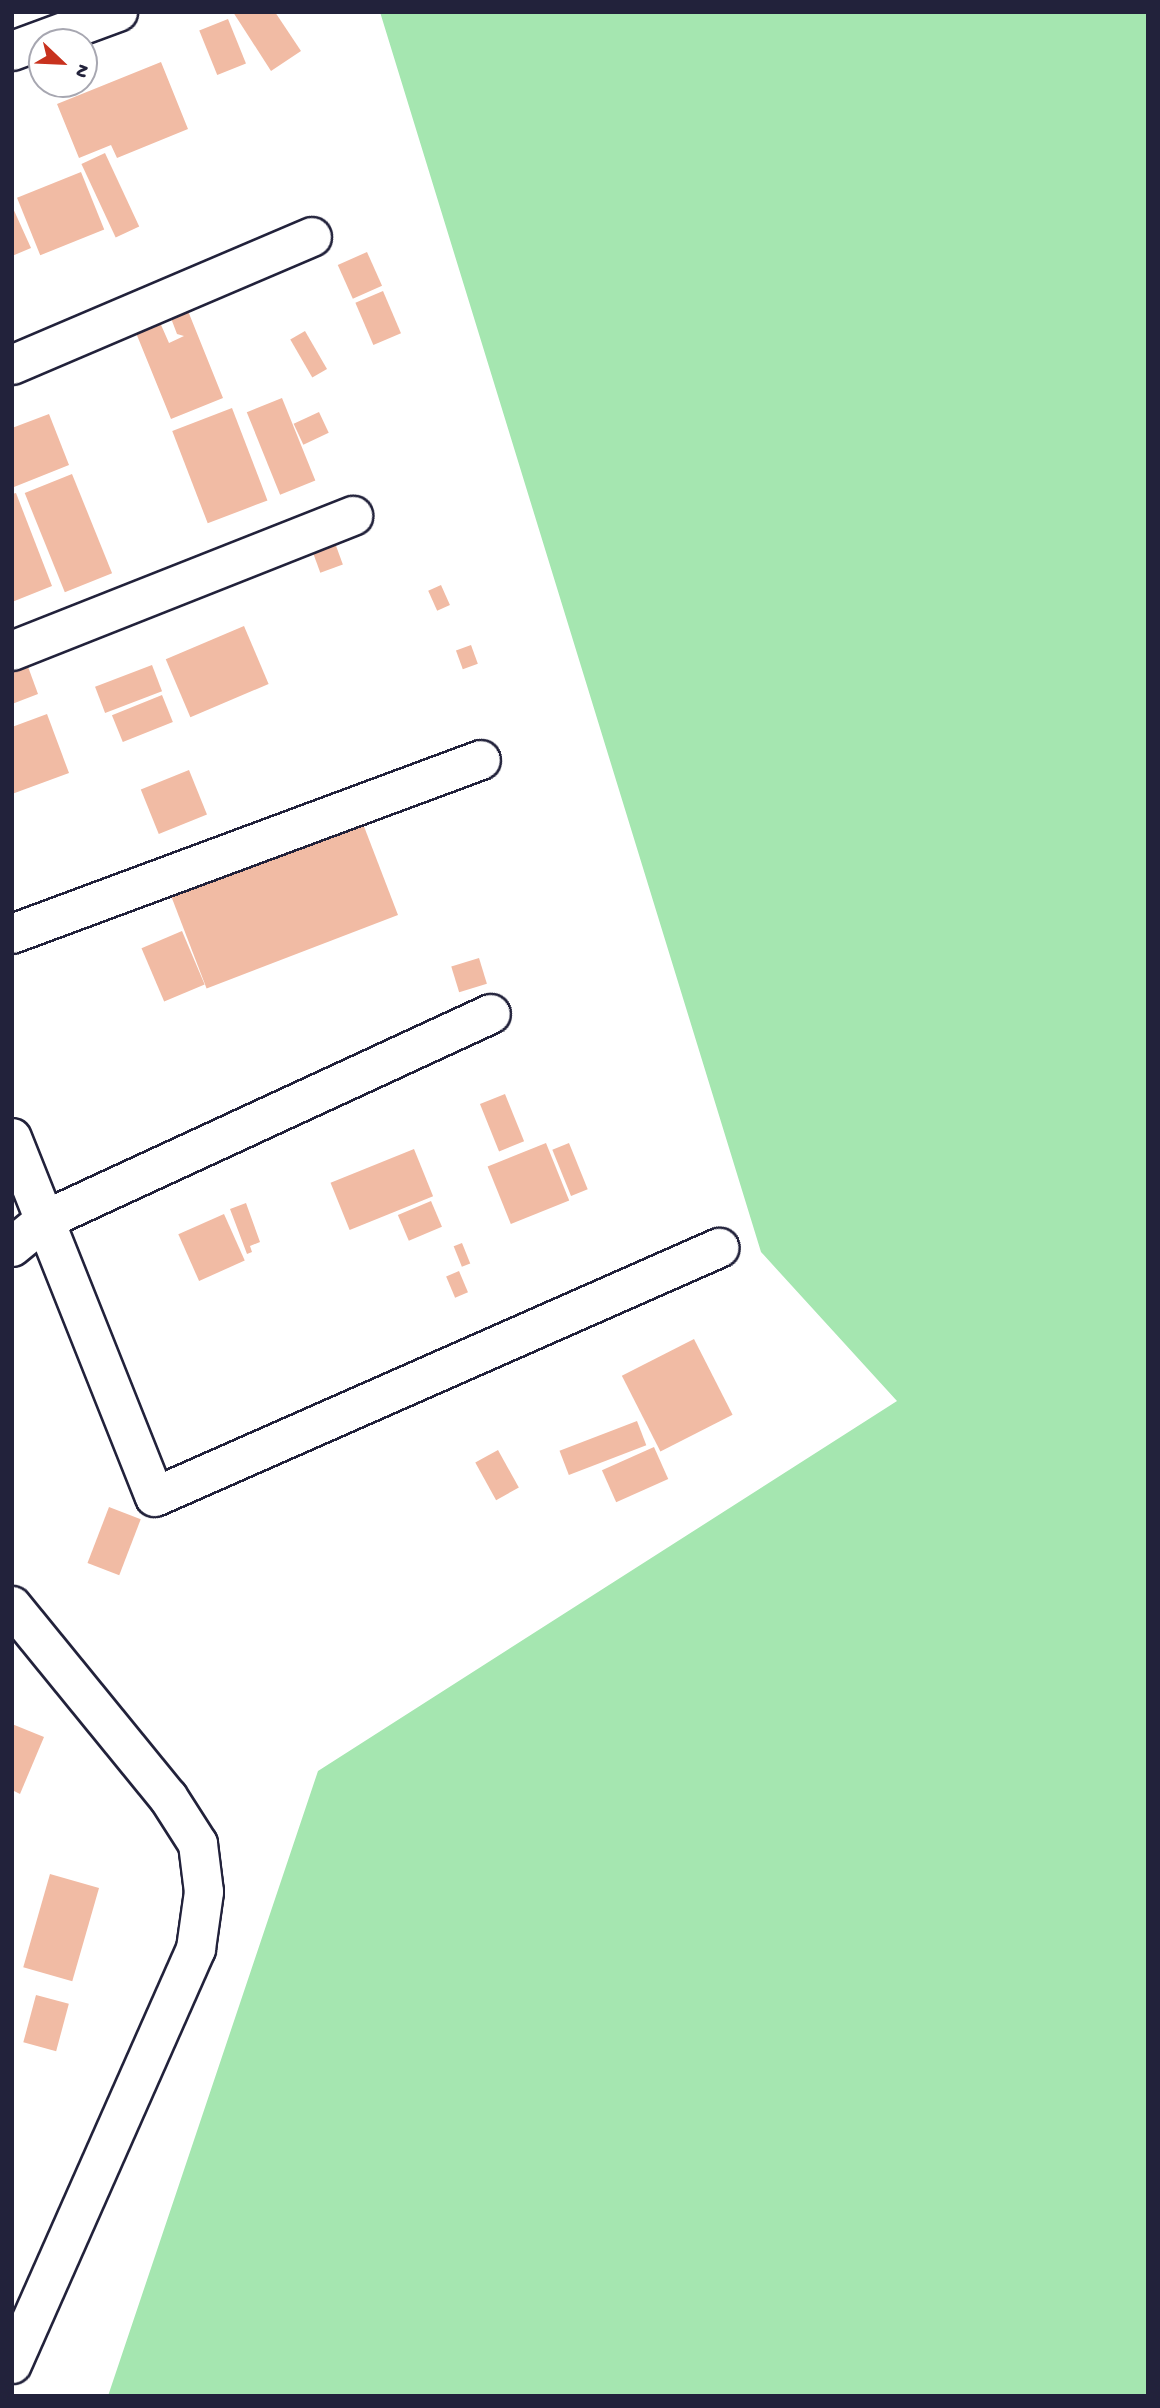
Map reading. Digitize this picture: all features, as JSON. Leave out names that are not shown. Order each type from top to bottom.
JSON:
[{"type":"street","points":[[12,51],[118,12]]},
{"type":"street","points":[[12,365],[312,237]]},
{"type":"street","points":[[12,651],[353,516]]},
{"type":"street","points":[[12,934],[481,760]]},
{"type":"street","points":[[12,1247],[45,1220],[491,1014]]},
{"type":"street","points":[[12,1138],[155,1497],[719,1248]]},
{"type":"street","points":[[12,1606],[168,1797],[198,1844],[204,1892],[196,1949],[12,2364]]},
{"type":"green space","points":[[380,12],[1148,12],[1148,2396],[108,2396],[318,1771],[897,1401],[761,1252]]},
{"type":"building","points":[[233,12],[275,12],[301,51],[271,71]]},
{"type":"building","points":[[228,19],[246,64],[217,75],[199,31]]},
{"type":"building","points":[[161,62],[188,129],[117,158],[111,145],[79,158],[57,104],[72,98],[98,98],[98,87]]},
{"type":"building","points":[[105,153],[139,226],[116,237],[81,164]]},
{"type":"building","points":[[81,172],[104,229],[40,255],[17,198]]},
{"type":"building","points":[[12,206],[31,248],[12,256]]},
{"type":"building","points":[[367,252],[382,286],[353,299],[338,265]]},
{"type":"building","points":[[383,291],[401,333],[373,345],[355,303]]},
{"type":"building","points":[[186,306],[223,398],[171,419],[134,328],[158,318],[169,343],[184,336],[177,334],[169,313]]},
{"type":"building","points":[[305,331],[327,369],[312,378],[290,340]]},
{"type":"building","points":[[282,398],[315,481],[280,495],[247,412]]},
{"type":"building","points":[[232,408],[267,500],[208,523],[172,431]]},
{"type":"building","points":[[319,412],[329,433],[303,445],[294,424]]},
{"type":"building","points":[[49,414],[69,465],[14,487],[12,428]]},
{"type":"building","points":[[72,474],[112,573],[65,592],[25,493]]},
{"type":"building","points":[[16,493],[52,586],[12,602],[12,494]]},
{"type":"building","points":[[335,543],[343,565],[320,573],[312,551]]},
{"type":"building","points":[[441,585],[450,605],[437,611],[428,591]]},
{"type":"building","points":[[244,626],[269,684],[190,717],[166,659]]},
{"type":"building","points":[[471,645],[478,664],[463,669],[456,650]]},
{"type":"building","points":[[27,664],[38,694],[12,704],[12,669]]},
{"type":"building","points":[[152,665],[162,691],[105,713],[95,687]]},
{"type":"building","points":[[162,695],[173,722],[123,742],[112,715]]},
{"type":"building","points":[[47,714],[69,773],[12,794],[12,727]]},
{"type":"building","points":[[189,770],[207,815],[159,834],[141,789]]},
{"type":"building","points":[[360,816],[398,915],[207,988],[169,889]]},
{"type":"building","points":[[182,931],[205,984],[164,1002],[141,948]]},
{"type":"building","points":[[479,958],[487,984],[459,992],[451,966]]},
{"type":"building","points":[[505,1094],[524,1141],[499,1151],[480,1104]]},
{"type":"building","points":[[546,1143],[569,1200],[511,1224],[488,1167]]},
{"type":"building","points":[[569,1143],[588,1189],[571,1196],[552,1150]]},
{"type":"building","points":[[414,1149],[433,1196],[350,1230],[331,1183]]},
{"type":"building","points":[[431,1201],[442,1227],[409,1241],[398,1215]]},
{"type":"building","points":[[246,1203],[260,1242],[250,1246],[252,1252],[247,1254],[230,1209]]},
{"type":"building","points":[[224,1214],[245,1261],[199,1281],[178,1234]]},
{"type":"building","points":[[462,1243],[470,1263],[462,1267],[454,1246]]},
{"type":"building","points":[[459,1271],[468,1292],[455,1298],[446,1276]]},
{"type":"building","points":[[694,1339],[733,1415],[660,1452],[622,1376]]},
{"type":"building","points":[[637,1421],[646,1445],[569,1475],[560,1451]]},
{"type":"building","points":[[654,1447],[668,1479],[616,1502],[602,1470]]},
{"type":"building","points":[[498,1450],[519,1488],[496,1500],[475,1463]]},
{"type":"building","points":[[109,1507],[141,1519],[119,1575],[87,1563]]},
{"type":"building","points":[[12,1724],[44,1737],[20,1794],[12,1790]]},
{"type":"building","points":[[50,1874],[99,1888],[72,1981],[23,1967]]},
{"type":"building","points":[[36,1995],[69,2004],[56,2051],[23,2042]]}]
